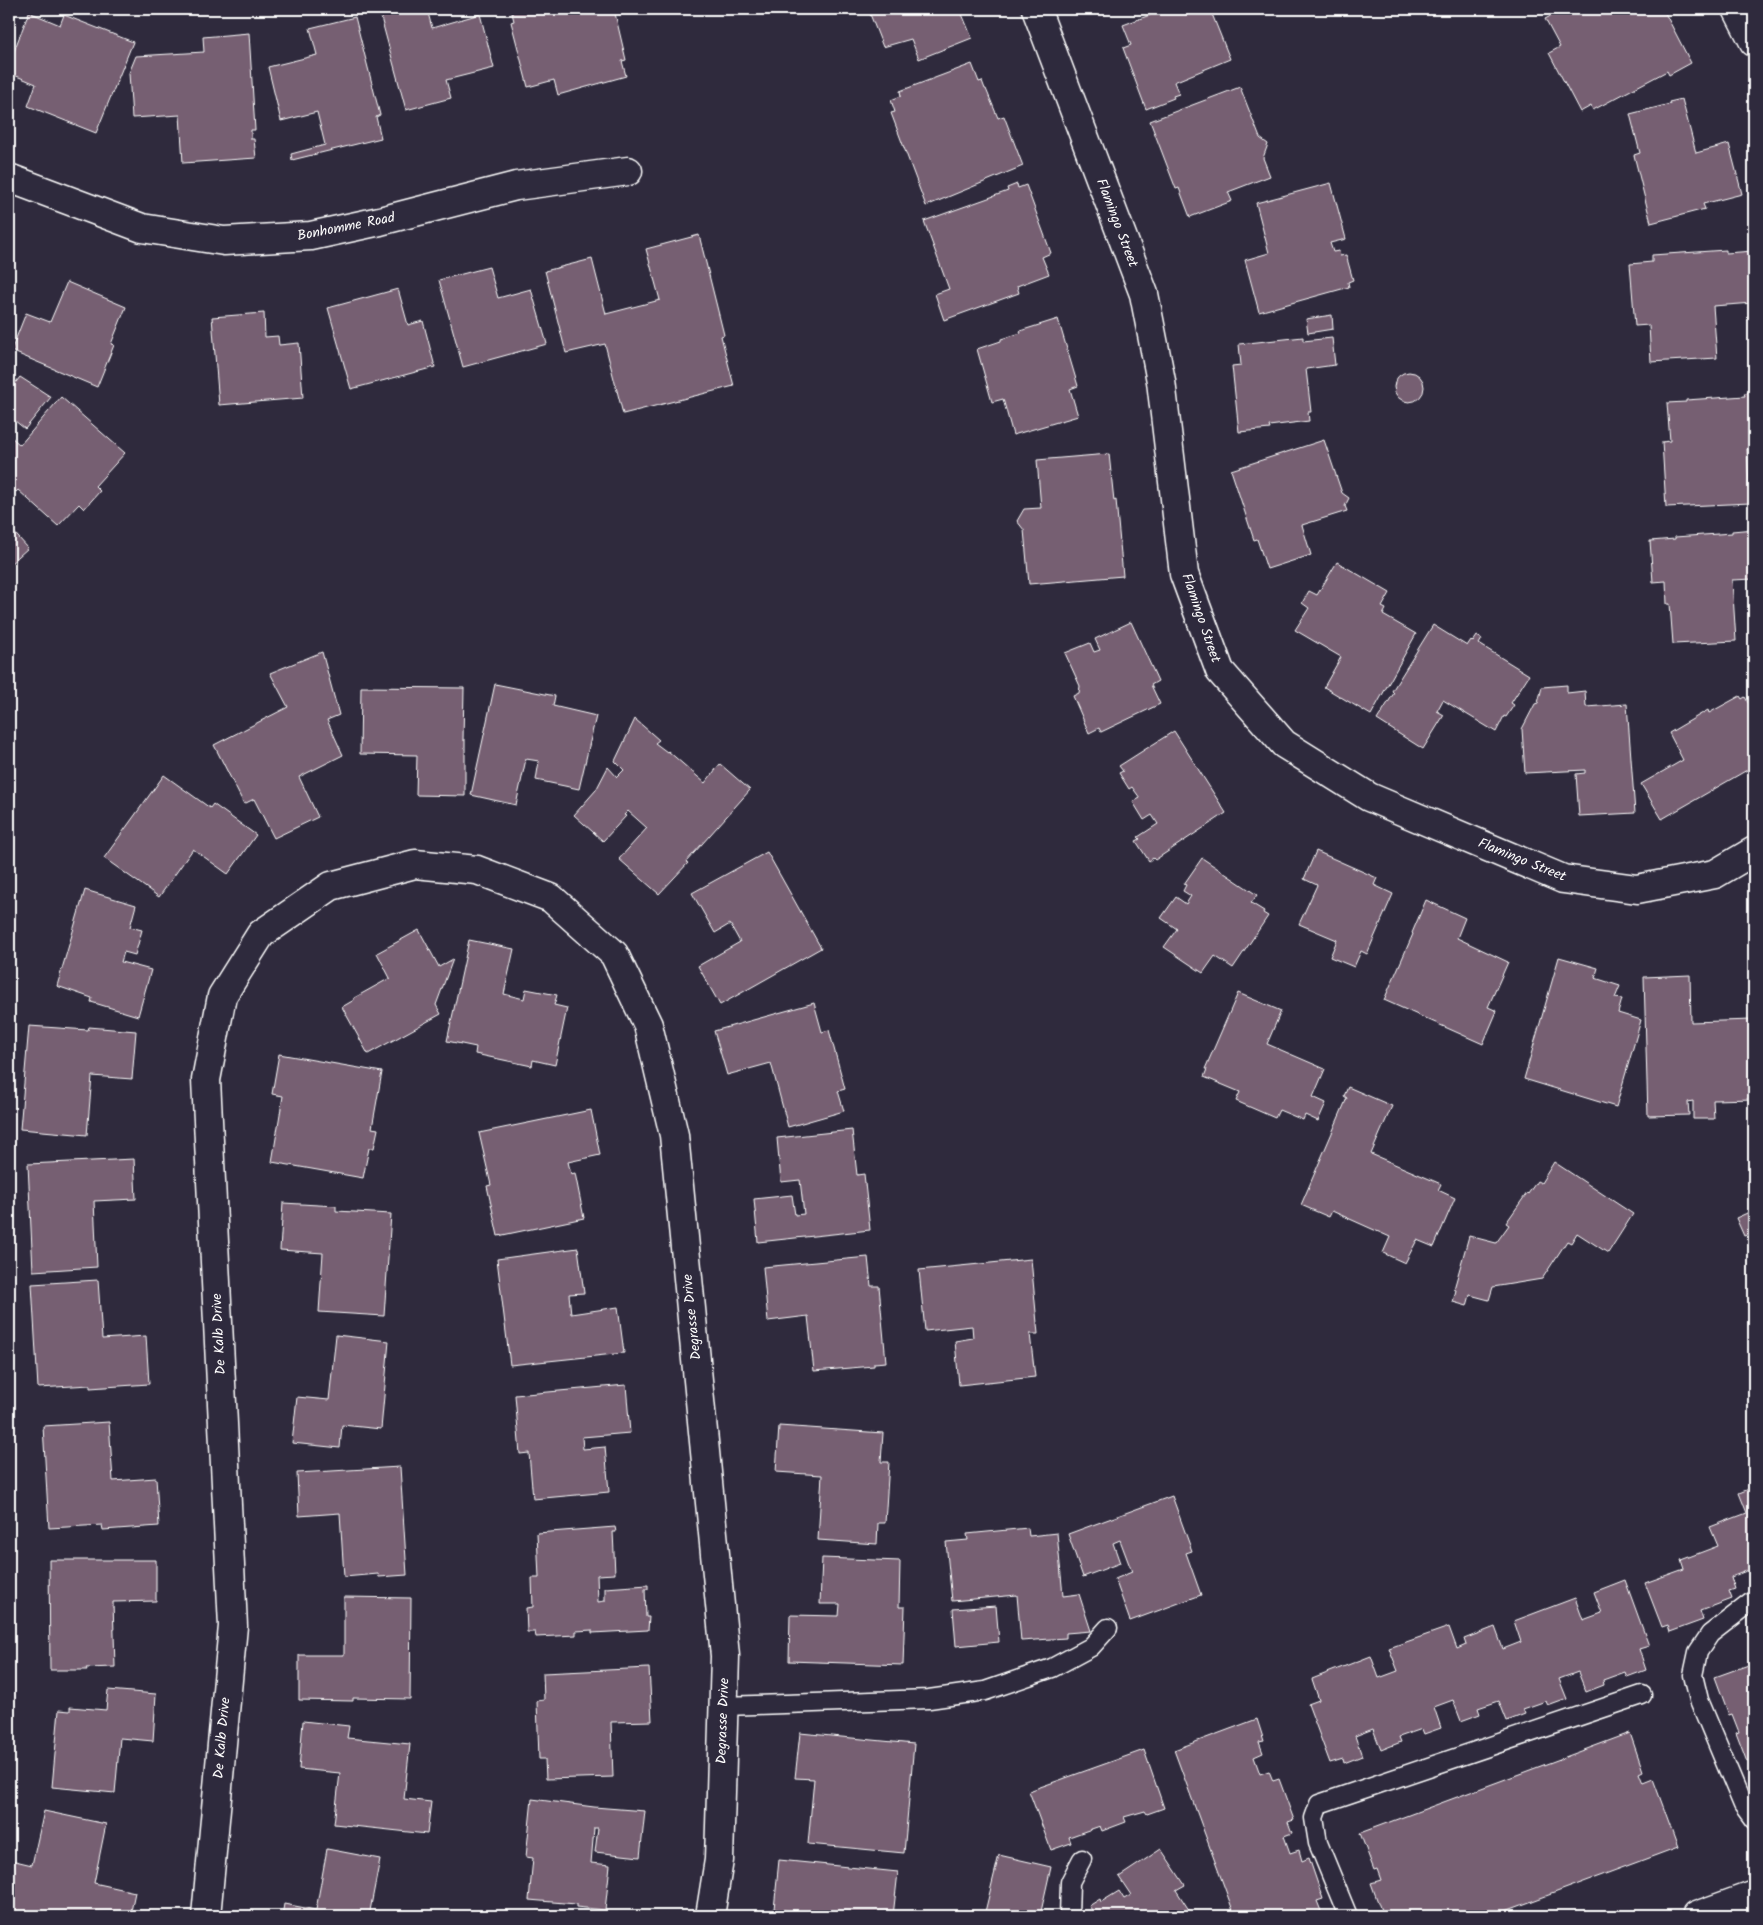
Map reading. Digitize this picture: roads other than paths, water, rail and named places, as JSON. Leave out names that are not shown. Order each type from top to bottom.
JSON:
[{"type":"street","name":"Flamingo Street","points":[[1036,9],[1144,294],[1161,381],[1184,574],[1220,672],[1284,744],[1369,797],[1562,879],[1637,889],[1715,874],[1754,851]]},
{"type":"street","points":[[1737,9],[1754,42]]},
{"type":"street","name":"Bonhomme Road","points":[[12,187],[142,228],[224,241],[311,236],[380,221],[516,186],[628,172]]},
{"type":"street","name":"Degrasse Drive","points":[[415,864],[477,870],[551,898],[614,954],[648,1026],[674,1135],[725,1656],[719,1860],[710,1916]]},
{"type":"street","name":"De Kalb Drive","points":[[206,1916],[233,1626],[206,1080],[222,996],[261,934],[331,886],[415,864]]},
{"type":"street","points":[[1696,1916],[1754,1895]]},
{"type":"lane","points":[[1754,1600],[1710,1634],[1698,1652],[1693,1676],[1699,1700],[1743,1805],[1754,1820]]},
{"type":"lane","points":[[724,1706],[929,1699],[985,1691],[1052,1668],[1090,1647],[1108,1628]]},
{"type":"lane","points":[[1348,1916],[1318,1844],[1314,1818],[1319,1804],[1642,1695]]},
{"type":"lane","points":[[1068,1915],[1070,1882],[1082,1859]]}]
